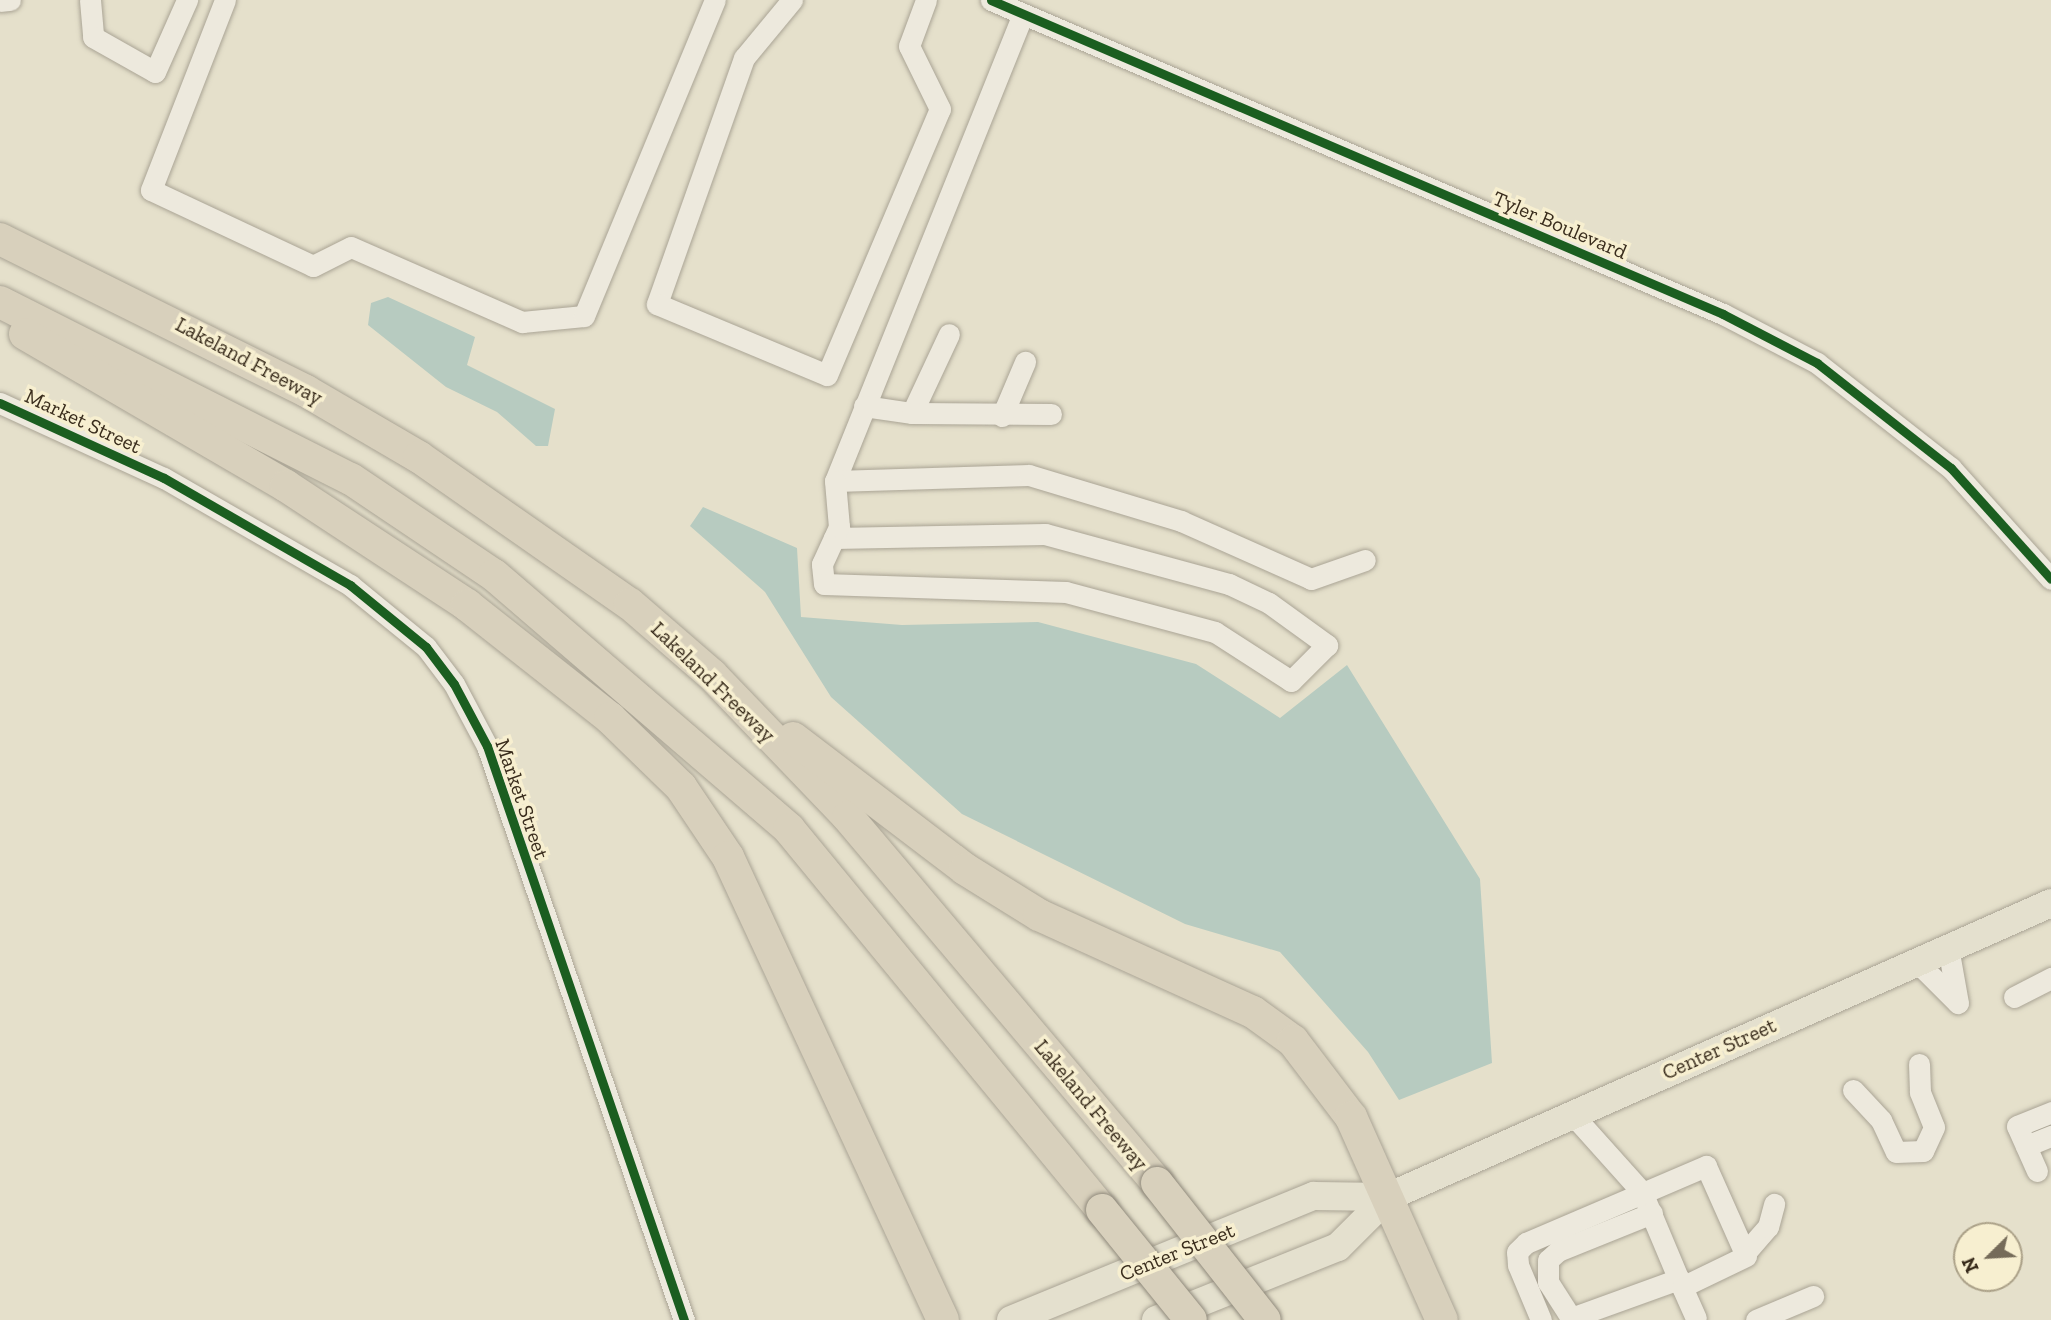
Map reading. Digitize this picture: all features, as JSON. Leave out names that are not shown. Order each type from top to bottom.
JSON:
[{"type":"highway","name":"Lakeland Freeway","points":[[0,239],[194,330],[419,457],[548,543],[712,675],[848,817],[1157,1183],[1265,1320]]},
{"type":"highway","points":[[0,302],[351,479],[494,575],[789,830],[1191,1320]]},
{"type":"highway","points":[[0,319],[286,486],[467,606],[610,718],[681,787],[728,858],[943,1320]]},
{"type":"highway","points":[[712,675],[976,876],[1039,915],[1253,1012],[1293,1041],[1351,1117],[1442,1320]]},
{"type":"main road","name":"Center Street","points":[[1156,1320],[1338,1247],[1388,1197],[1916,961],[2051,904]]},
{"type":"main road","name":"Center Street","points":[[1010,1320],[1314,1196],[1388,1197]]},
{"type":"street","points":[[0,1],[10,0]]},
{"type":"street","points":[[90,0],[93,37],[155,72],[187,0]]},
{"type":"street","points":[[225,0],[151,190],[313,267],[351,247],[522,322],[584,316],[715,0]]},
{"type":"street","points":[[792,0],[744,58],[657,304],[827,375],[940,109],[909,46],[926,0]]},
{"type":"street","name":"Tyler Boulevard","points":[[991,0],[1723,314],[1817,363],[1951,468],[2051,579]]},
{"type":"street","points":[[834,538],[1045,534],[1228,584],[1269,603],[1326,645],[1291,681],[1215,632],[1066,592],[824,584],[822,564],[834,538],[835,481],[1023,14]]},
{"type":"street","points":[[912,413],[949,334]]},
{"type":"street","points":[[1002,416],[1025,362]]},
{"type":"street","name":"Market Street","points":[[0,403],[164,478],[350,585],[426,647],[454,684],[487,746],[684,1320]]},
{"type":"street","points":[[864,406],[912,413],[1002,416],[1051,414]]},
{"type":"street","points":[[835,481],[1030,475],[1169,517],[1311,579],[1365,560]]},
{"type":"street","points":[[1916,961],[1958,1003],[1948,947]]},
{"type":"street","points":[[2051,978],[2016,1001],[2051,988]]},
{"type":"street","points":[[1853,1090],[1881,1120],[1896,1152],[1923,1151],[1934,1127],[1920,1092],[1919,1064]]},
{"type":"street","points":[[2021,1136],[2051,1112]]},
{"type":"street","points":[[1572,1114],[1642,1192],[1696,1318]]},
{"type":"street","points":[[2021,1136],[2051,1122]]},
{"type":"street","points":[[2021,1136],[2051,1136]]},
{"type":"street","points":[[2021,1136],[2037,1171]]},
{"type":"street","points":[[1541,1320],[1517,1252],[1642,1192],[1706,1166],[1745,1253]]},
{"type":"street","points":[[1652,1213],[1558,1251],[1548,1260],[1548,1282],[1571,1318],[1740,1262],[1768,1227],[1774,1204]]},
{"type":"street","points":[[1756,1320],[1814,1296]]},
{"type":"shaded area","points":[[388,297],[475,337],[467,365],[555,409],[548,446],[536,446],[497,412],[446,387],[368,325],[371,303]]},
{"type":"shaded area","points":[[703,507],[797,548],[801,617],[902,625],[1038,622],[1196,664],[1280,718],[1347,665],[1480,879],[1492,1063],[1399,1100],[1368,1052],[1280,952],[1185,924],[962,814],[831,697],[765,592],[690,526]]},
{"type":"cycle path","points":[[991,0],[1723,314],[1817,363],[1951,468],[2051,579]]},
{"type":"cycle path","points":[[0,403],[164,478],[350,585],[426,647],[454,684],[487,746],[684,1320]]}]
